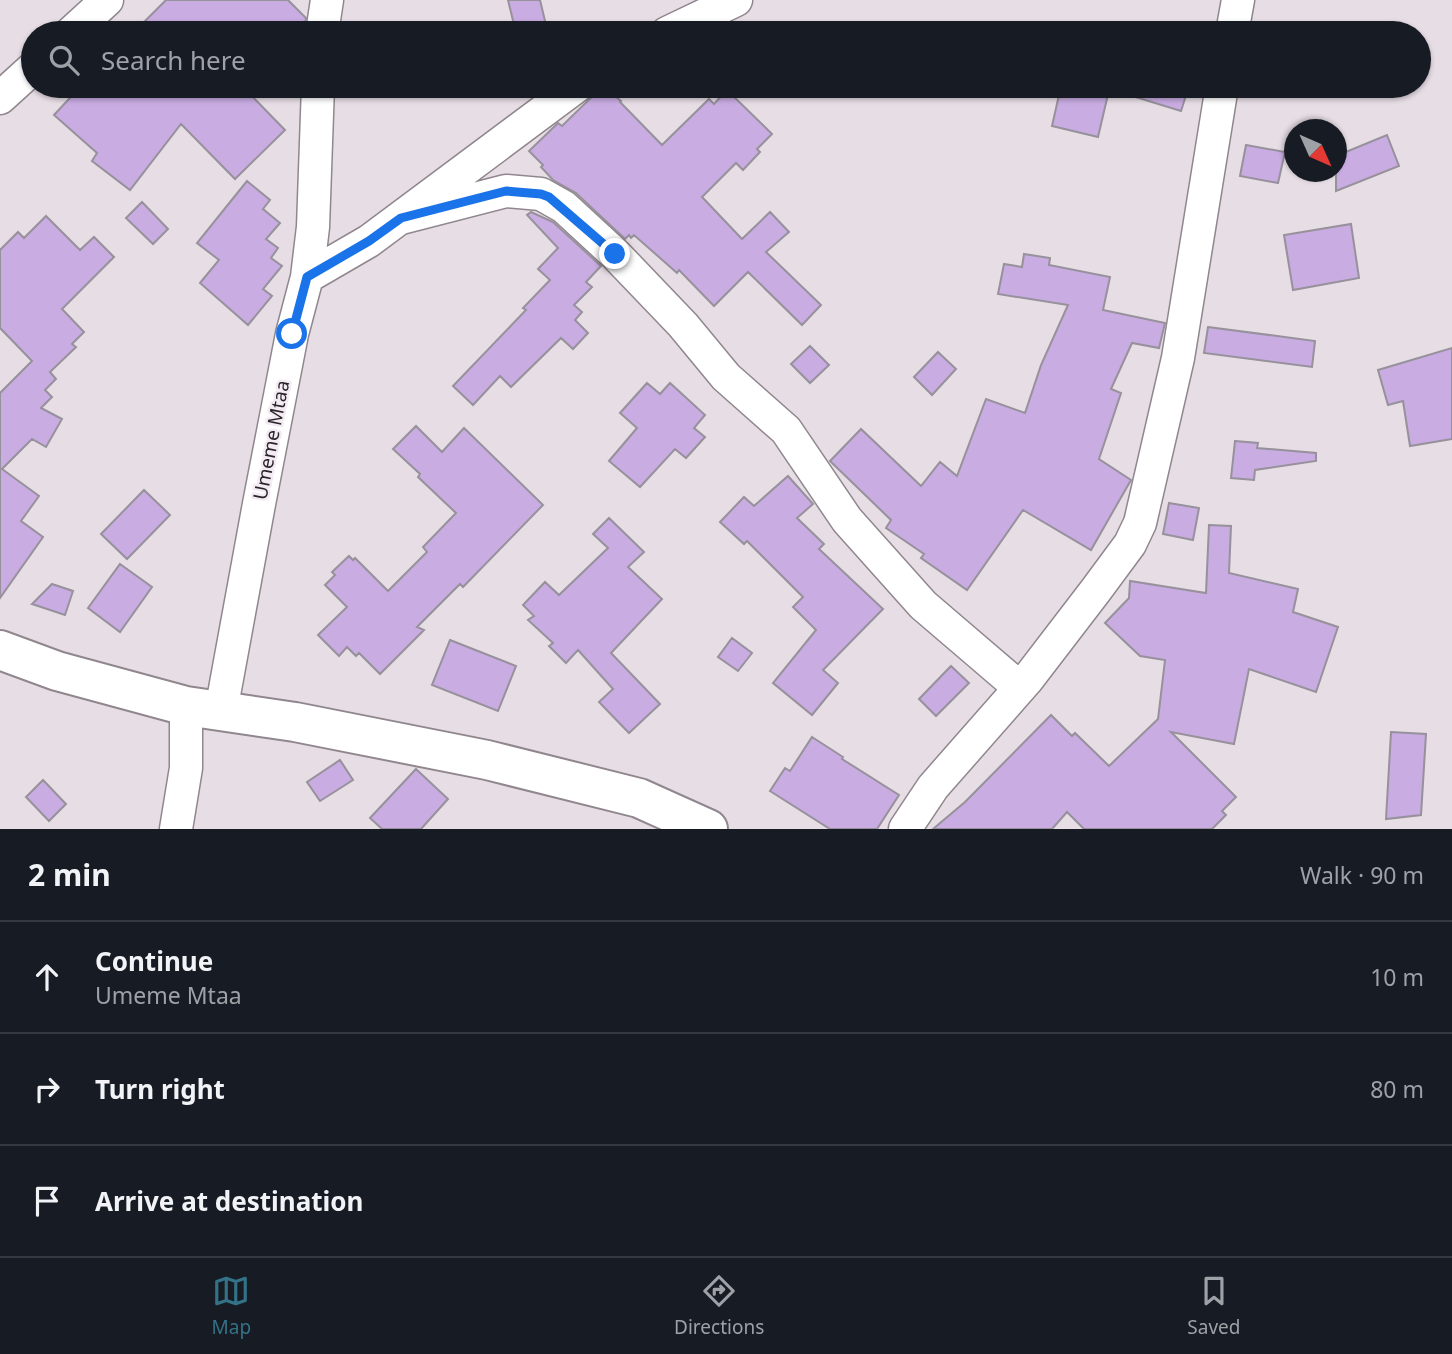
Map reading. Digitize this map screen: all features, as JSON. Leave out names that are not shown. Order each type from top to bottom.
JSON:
[{"type":"street","points":[[84,21],[107,0]]},
{"type":"street","points":[[324,21],[327,0]]},
{"type":"street","points":[[692,21],[736,0]]},
{"type":"street","points":[[1234,21],[1238,0]]},
{"type":"street","points":[[0,98],[21,79]]},
{"type":"street","name":"Umeme Mtaa","points":[[176,829],[186,768],[204,708],[269,451],[292,334],[307,277],[313,226],[318,98]]},
{"type":"street","points":[[307,277],[369,241],[561,98]]},
{"type":"street","points":[[905,829],[933,787],[1020,688],[1097,590],[1130,544],[1140,523],[1178,358],[1220,98]]},
{"type":"street","points":[[401,218],[506,191],[541,194],[564,207],[615,254],[666,307],[726,377],[786,430],[847,520],[923,605],[1020,688]]},
{"type":"street","points":[[0,650],[58,671],[204,708],[295,722],[487,760],[639,798],[708,829]]},
{"type":"building","points":[[166,0],[288,0],[306,18],[306,21],[145,21]]},
{"type":"building","points":[[508,0],[540,0],[545,21],[513,21]]},
{"type":"building","points":[[70,98],[254,98],[285,130],[235,179],[181,124],[130,190],[92,161],[97,153],[54,115]]},
{"type":"building","points":[[591,98],[617,98],[662,145],[709,99],[714,104],[720,98],[735,98],[772,134],[757,149],[760,152],[743,170],[736,163],[702,197],[742,239],[770,212],[789,232],[766,252],[821,305],[802,325],[748,272],[714,306],[679,270],[677,273],[634,235],[625,239],[576,193],[553,180],[541,167],[543,165],[529,151],[558,123],[562,126]]},
{"type":"building","points":[[1058,98],[1107,98],[1098,137],[1052,126]]},
{"type":"building","points":[[1139,98],[1185,98],[1181,111]]},
{"type":"building","points":[[1387,135],[1399,166],[1336,191],[1336,182],[1347,182],[1347,151]]},
{"type":"building","points":[[1246,145],[1284,152],[1278,183],[1240,176]]},
{"type":"building","points":[[247,181],[270,200],[263,209],[280,223],[266,239],[278,248],[271,258],[282,266],[263,289],[272,296],[248,325],[200,283],[219,260],[197,243]]},
{"type":"building","points":[[142,202],[168,229],[153,244],[126,218]]},
{"type":"building","points":[[531,212],[553,222],[601,266],[586,282],[592,287],[574,305],[582,312],[575,320],[588,333],[573,349],[561,338],[511,387],[500,376],[473,405],[453,386],[526,310],[523,308],[550,280],[538,269],[558,248],[527,215]]},
{"type":"building","points":[[46,216],[80,250],[94,237],[114,257],[62,309],[84,332],[72,344],[76,347],[50,372],[56,379],[45,390],[52,397],[41,408],[62,419],[46,447],[32,439],[2,469],[39,496],[21,521],[43,537],[0,598],[0,393],[32,361],[0,328],[0,250],[18,232],[24,238]]},
{"type":"building","points":[[1351,224],[1359,278],[1293,290],[1284,235]]},
{"type":"building","points":[[1024,254],[1050,258],[1049,265],[1110,277],[1103,310],[1165,323],[1159,348],[1132,343],[1111,389],[1121,393],[1099,459],[1131,480],[1091,550],[1023,510],[967,590],[921,558],[924,554],[886,528],[891,520],[830,461],[861,429],[921,486],[940,462],[957,476],[986,399],[1025,413],[1041,365],[1068,305],[998,294],[1004,264],[1022,267]]},
{"type":"building","points":[[1208,327],[1315,341],[1312,367],[1204,353]]},
{"type":"building","points":[[810,346],[829,365],[810,383],[791,364]]},
{"type":"building","points":[[1452,348],[1452,439],[1410,446],[1403,401],[1388,405],[1378,370]]},
{"type":"building","points":[[938,352],[956,369],[932,395],[914,377]]},
{"type":"building","points":[[647,383],[660,394],[670,383],[705,415],[694,428],[705,437],[686,458],[675,449],[640,487],[609,461],[637,428],[620,413]]},
{"type":"building","points":[[416,426],[442,452],[464,428],[543,505],[463,587],[460,584],[417,627],[424,630],[380,674],[359,653],[356,656],[347,647],[339,656],[318,635],[347,607],[325,585],[335,575],[332,572],[349,556],[353,560],[355,558],[388,591],[427,552],[423,547],[456,513],[393,449]]},
{"type":"building","points":[[1235,441],[1258,443],[1257,448],[1316,453],[1316,461],[1255,470],[1254,480],[1231,478]]},
{"type":"building","points":[[788,476],[813,504],[797,518],[824,544],[819,549],[883,609],[823,670],[838,683],[812,715],[773,683],[816,630],[793,607],[803,597],[747,541],[744,544],[720,522],[744,497],[754,506]]},
{"type":"building","points":[[144,490],[170,515],[127,559],[101,534]]},
{"type":"building","points":[[1169,503],[1199,508],[1193,540],[1163,534]]},
{"type":"building","points":[[609,518],[644,552],[628,567],[662,599],[611,653],[660,704],[629,733],[599,702],[613,689],[578,650],[566,663],[549,646],[553,643],[528,620],[534,616],[523,605],[545,582],[559,595],[608,548],[593,534]]},
{"type":"building","points":[[1209,525],[1231,526],[1229,573],[1298,589],[1293,612],[1338,627],[1316,692],[1249,669],[1234,744],[1171,732],[1236,797],[1222,811],[1226,815],[1212,829],[1084,829],[1067,812],[1052,829],[933,829],[965,802],[1051,715],[1072,736],[1075,733],[1109,766],[1158,719],[1165,660],[1140,656],[1105,623],[1129,598],[1130,581],[1206,593]]},
{"type":"building","points":[[120,564],[152,587],[120,632],[88,608]]},
{"type":"building","points":[[52,584],[73,591],[65,615],[32,604]]},
{"type":"building","points":[[732,638],[752,653],[738,671],[718,657]]},
{"type":"building","points":[[450,640],[516,666],[498,711],[432,685]]},
{"type":"building","points":[[951,666],[969,683],[936,716],[919,699]]},
{"type":"building","points":[[1391,732],[1426,734],[1421,815],[1386,819]]},
{"type":"building","points":[[812,737],[899,795],[877,829],[830,829],[770,791],[785,768],[790,771]]},
{"type":"building","points":[[340,760],[353,780],[320,801],[307,782]]},
{"type":"building","points":[[416,769],[448,799],[421,829],[382,829],[370,818]]},
{"type":"building","points":[[43,780],[66,804],[49,821],[26,797]]},
{"type":"route","points":[[292,334],[307,277],[369,241],[401,218],[506,191],[549,197],[564,207],[615,254]]}]
